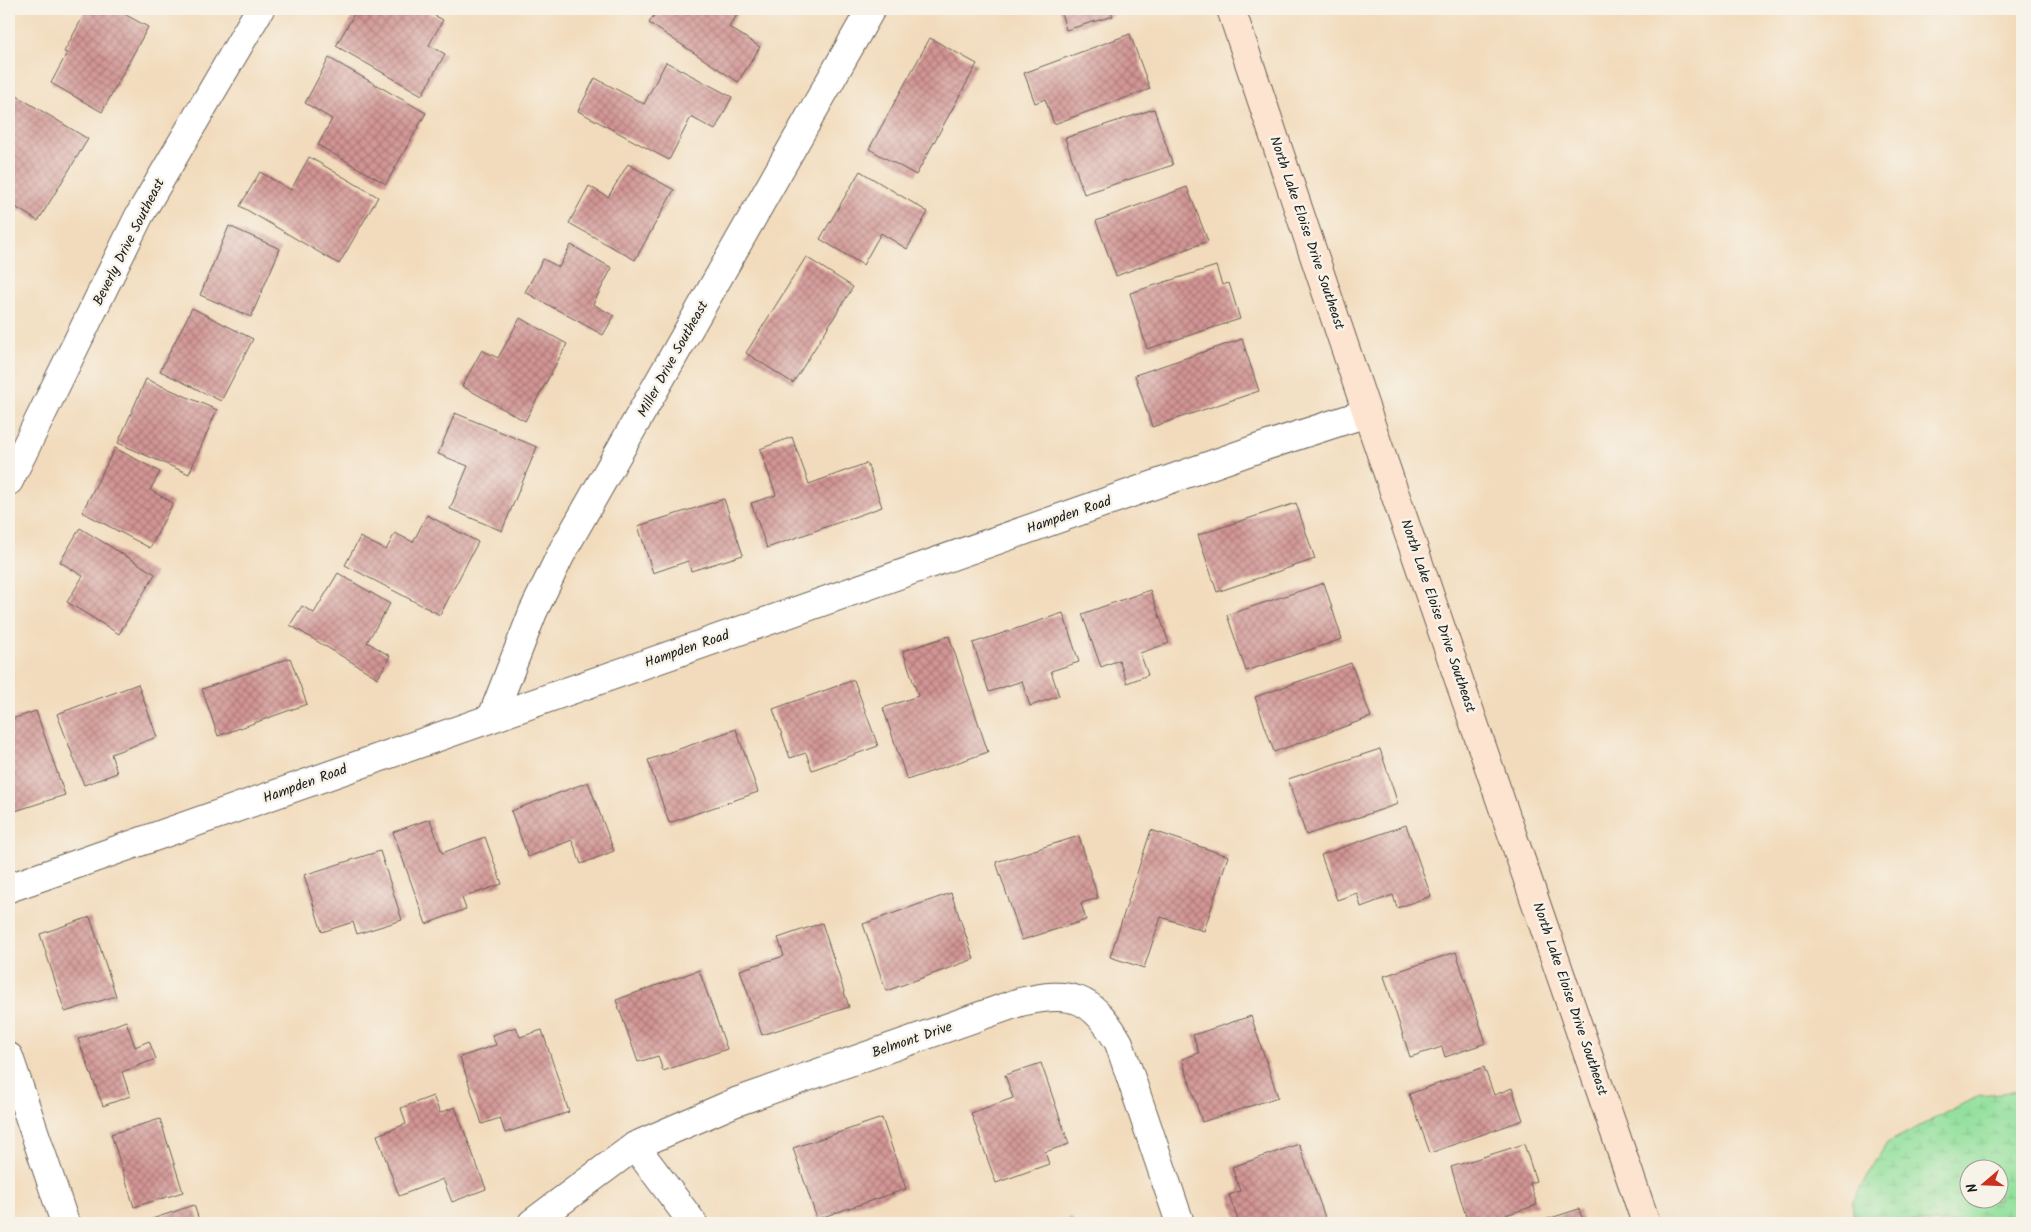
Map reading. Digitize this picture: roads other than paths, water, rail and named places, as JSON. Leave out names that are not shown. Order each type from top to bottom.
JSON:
[{"type":"street","name":"Beverly Drive Southeast","points":[[9,481],[139,216],[260,9]]},
{"type":"street","name":"Miller Drive Southeast","points":[[492,718],[533,612],[562,552],[871,9]]},
{"type":"street","name":"North Lake Eloise Drive Southeast","points":[[1231,9],[1367,413],[1646,1223]]},
{"type":"street","name":"Hampden Road","points":[[9,888],[1259,448],[1367,413]]},
{"type":"street","name":"Belmont Drive","points":[[532,1223],[635,1146],[736,1102],[1020,1002],[1048,996],[1073,998],[1091,1005],[1109,1026],[1119,1043],[1180,1223]]},
{"type":"street","points":[[9,1057],[65,1223]]},
{"type":"street","points":[[635,1146],[693,1223]]}]
